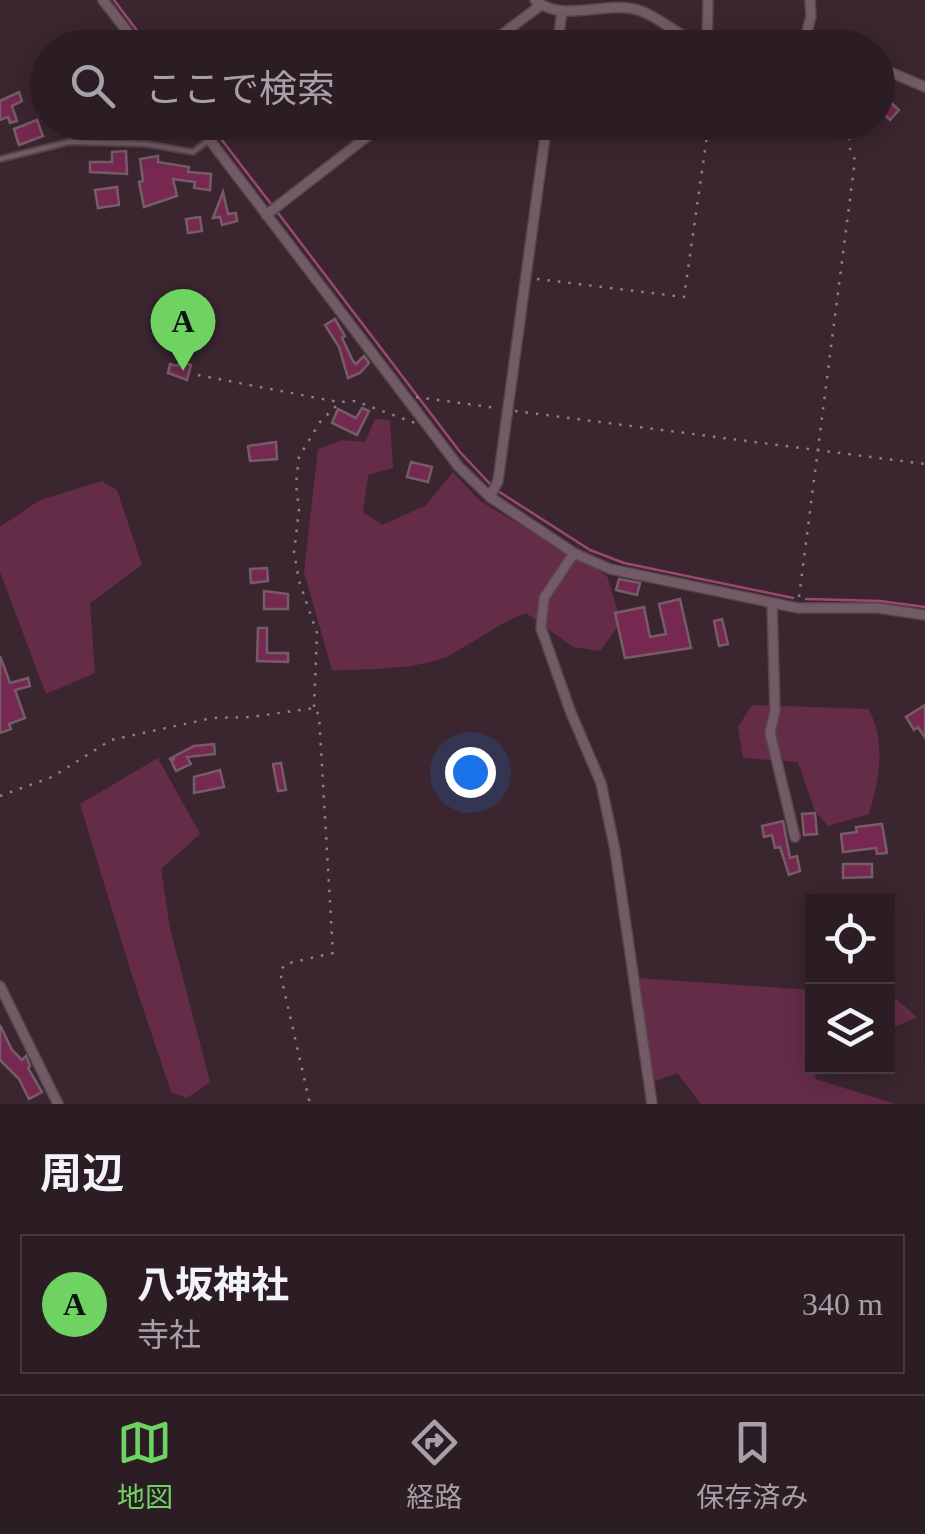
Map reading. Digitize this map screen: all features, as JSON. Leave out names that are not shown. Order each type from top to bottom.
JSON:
[{"type":"street","points":[[104,0],[126,30]]},
{"type":"street","points":[[708,0],[708,30]]},
{"type":"street","points":[[808,30],[810,0]]},
{"type":"street","points":[[506,30],[538,3],[562,10],[640,5],[673,30]]},
{"type":"street","points":[[559,30],[562,10]]},
{"type":"street","points":[[895,74],[925,87]]},
{"type":"street","points":[[209,140],[459,466],[574,553],[630,575],[798,608],[878,608],[925,615]]},
{"type":"street","points":[[266,215],[363,140]]},
{"type":"street","points":[[493,491],[545,140]]},
{"type":"street","points":[[574,553],[544,598],[541,628],[601,783],[615,850],[652,1104]]},
{"type":"street","points":[[772,603],[775,711],[770,734],[795,837]]},
{"type":"street","points":[[0,986],[58,1104]]},
{"type":"lane","points":[[0,160],[69,142],[146,144],[194,152],[209,140]]},
{"type":"path","points":[[526,277],[684,297],[706,140]]},
{"type":"path","points":[[798,608],[855,160],[849,140]]},
{"type":"path","points":[[198,376],[340,402],[355,401],[430,429]]},
{"type":"path","points":[[422,398],[925,464]]},
{"type":"path","points":[[310,1104],[280,972],[285,964],[333,954],[319,715],[314,708],[317,632],[299,581],[294,552],[299,510],[296,484],[299,457],[320,422],[340,402]]},
{"type":"path","points":[[0,796],[52,777],[111,740],[212,718],[314,708]]},
{"type":"shaded area","points":[[375,419],[390,420],[393,468],[368,475],[363,512],[382,525],[425,506],[453,472],[480,501],[607,576],[621,622],[600,651],[573,647],[526,613],[439,660],[392,668],[332,670],[304,572],[318,449],[342,440],[365,442]]},
{"type":"shaded area","points":[[102,481],[117,490],[142,565],[90,603],[95,673],[46,694],[0,572],[0,527],[40,500]]},
{"type":"shaded area","points":[[752,705],[868,709],[879,747],[869,814],[828,826],[815,811],[798,762],[743,758],[738,727]]},
{"type":"shaded area","points":[[158,758],[200,834],[161,869],[170,928],[210,1082],[187,1098],[171,1092],[80,804]]},
{"type":"shaded area","points":[[638,978],[805,990],[805,1074],[895,1104],[701,1104],[677,1073],[651,1083]]},
{"type":"shaded area","points":[[895,998],[917,1017],[895,1027]]},
{"type":"building","points":[[19,92],[22,101],[12,106],[17,121],[10,123],[8,117],[0,120],[0,101]]},
{"type":"building","points":[[30,123],[32,140],[19,145],[14,129]]},
{"type":"building","points":[[126,151],[127,174],[90,172],[90,162],[112,162],[112,152]]},
{"type":"building","points":[[158,156],[158,162],[189,167],[188,172],[211,174],[210,190],[194,188],[195,182],[173,179],[177,196],[144,207],[140,159]]},
{"type":"building","points":[[117,187],[119,205],[98,208],[95,190]]},
{"type":"building","points":[[223,192],[228,214],[236,213],[237,221],[222,225],[220,217],[213,218]]},
{"type":"building","points":[[200,217],[202,231],[188,233],[186,219]]},
{"type":"building","points":[[335,319],[353,361],[356,364],[364,356],[369,363],[348,378],[339,347],[325,325]]},
{"type":"building","points":[[179,362],[191,365],[187,380],[168,373],[170,364],[178,366]]},
{"type":"building","points":[[362,408],[369,411],[357,435],[332,423],[338,409],[356,418]]},
{"type":"building","points":[[276,442],[277,459],[250,461],[248,446]]},
{"type":"building","points":[[411,462],[432,467],[428,482],[407,477]]},
{"type":"building","points":[[267,568],[268,581],[251,583],[250,569]]},
{"type":"building","points":[[619,579],[640,583],[637,595],[616,590]]},
{"type":"building","points":[[264,591],[288,594],[288,609],[264,609]]},
{"type":"building","points":[[680,599],[691,648],[625,658],[615,613],[644,607],[650,637],[666,634],[659,604]]},
{"type":"building","points":[[722,619],[728,644],[719,646],[714,621]]},
{"type":"building","points":[[258,628],[267,628],[267,653],[288,653],[288,662],[257,661]]},
{"type":"building","points":[[0,656],[10,683],[28,678],[30,686],[15,690],[25,718],[9,724],[11,729],[0,733]]},
{"type":"building","points":[[925,705],[925,738],[906,717]]},
{"type":"building","points":[[214,744],[215,754],[187,757],[191,764],[176,771],[171,760],[175,759],[169,759],[194,746]]},
{"type":"building","points":[[281,763],[286,790],[278,791],[273,764]]},
{"type":"building","points":[[220,770],[224,787],[194,793],[194,777]]},
{"type":"building","points":[[815,813],[817,834],[804,835],[802,814]]},
{"type":"building","points":[[783,821],[790,858],[797,856],[800,871],[789,875],[780,847],[775,848],[772,835],[764,837],[762,826]]},
{"type":"building","points":[[882,824],[887,853],[877,854],[876,848],[843,852],[841,834],[857,832],[856,827]]},
{"type":"building","points":[[843,864],[872,864],[872,877],[843,878]]},
{"type":"building","points":[[0,1025],[12,1050],[22,1060],[26,1056],[28,1068],[42,1092],[29,1099],[19,1079],[0,1060]]},
{"type":"waterway","points":[[114,0],[136,30]]},
{"type":"waterway","points":[[222,140],[271,204]]},
{"type":"waterway","points":[[278,213],[460,452],[492,486]]},
{"type":"waterway","points":[[498,491],[590,550],[624,563],[793,598]]},
{"type":"waterway","points":[[806,599],[925,607]]},
{"type":"place","name":"八坂神社","points":[[183,371]]}]
